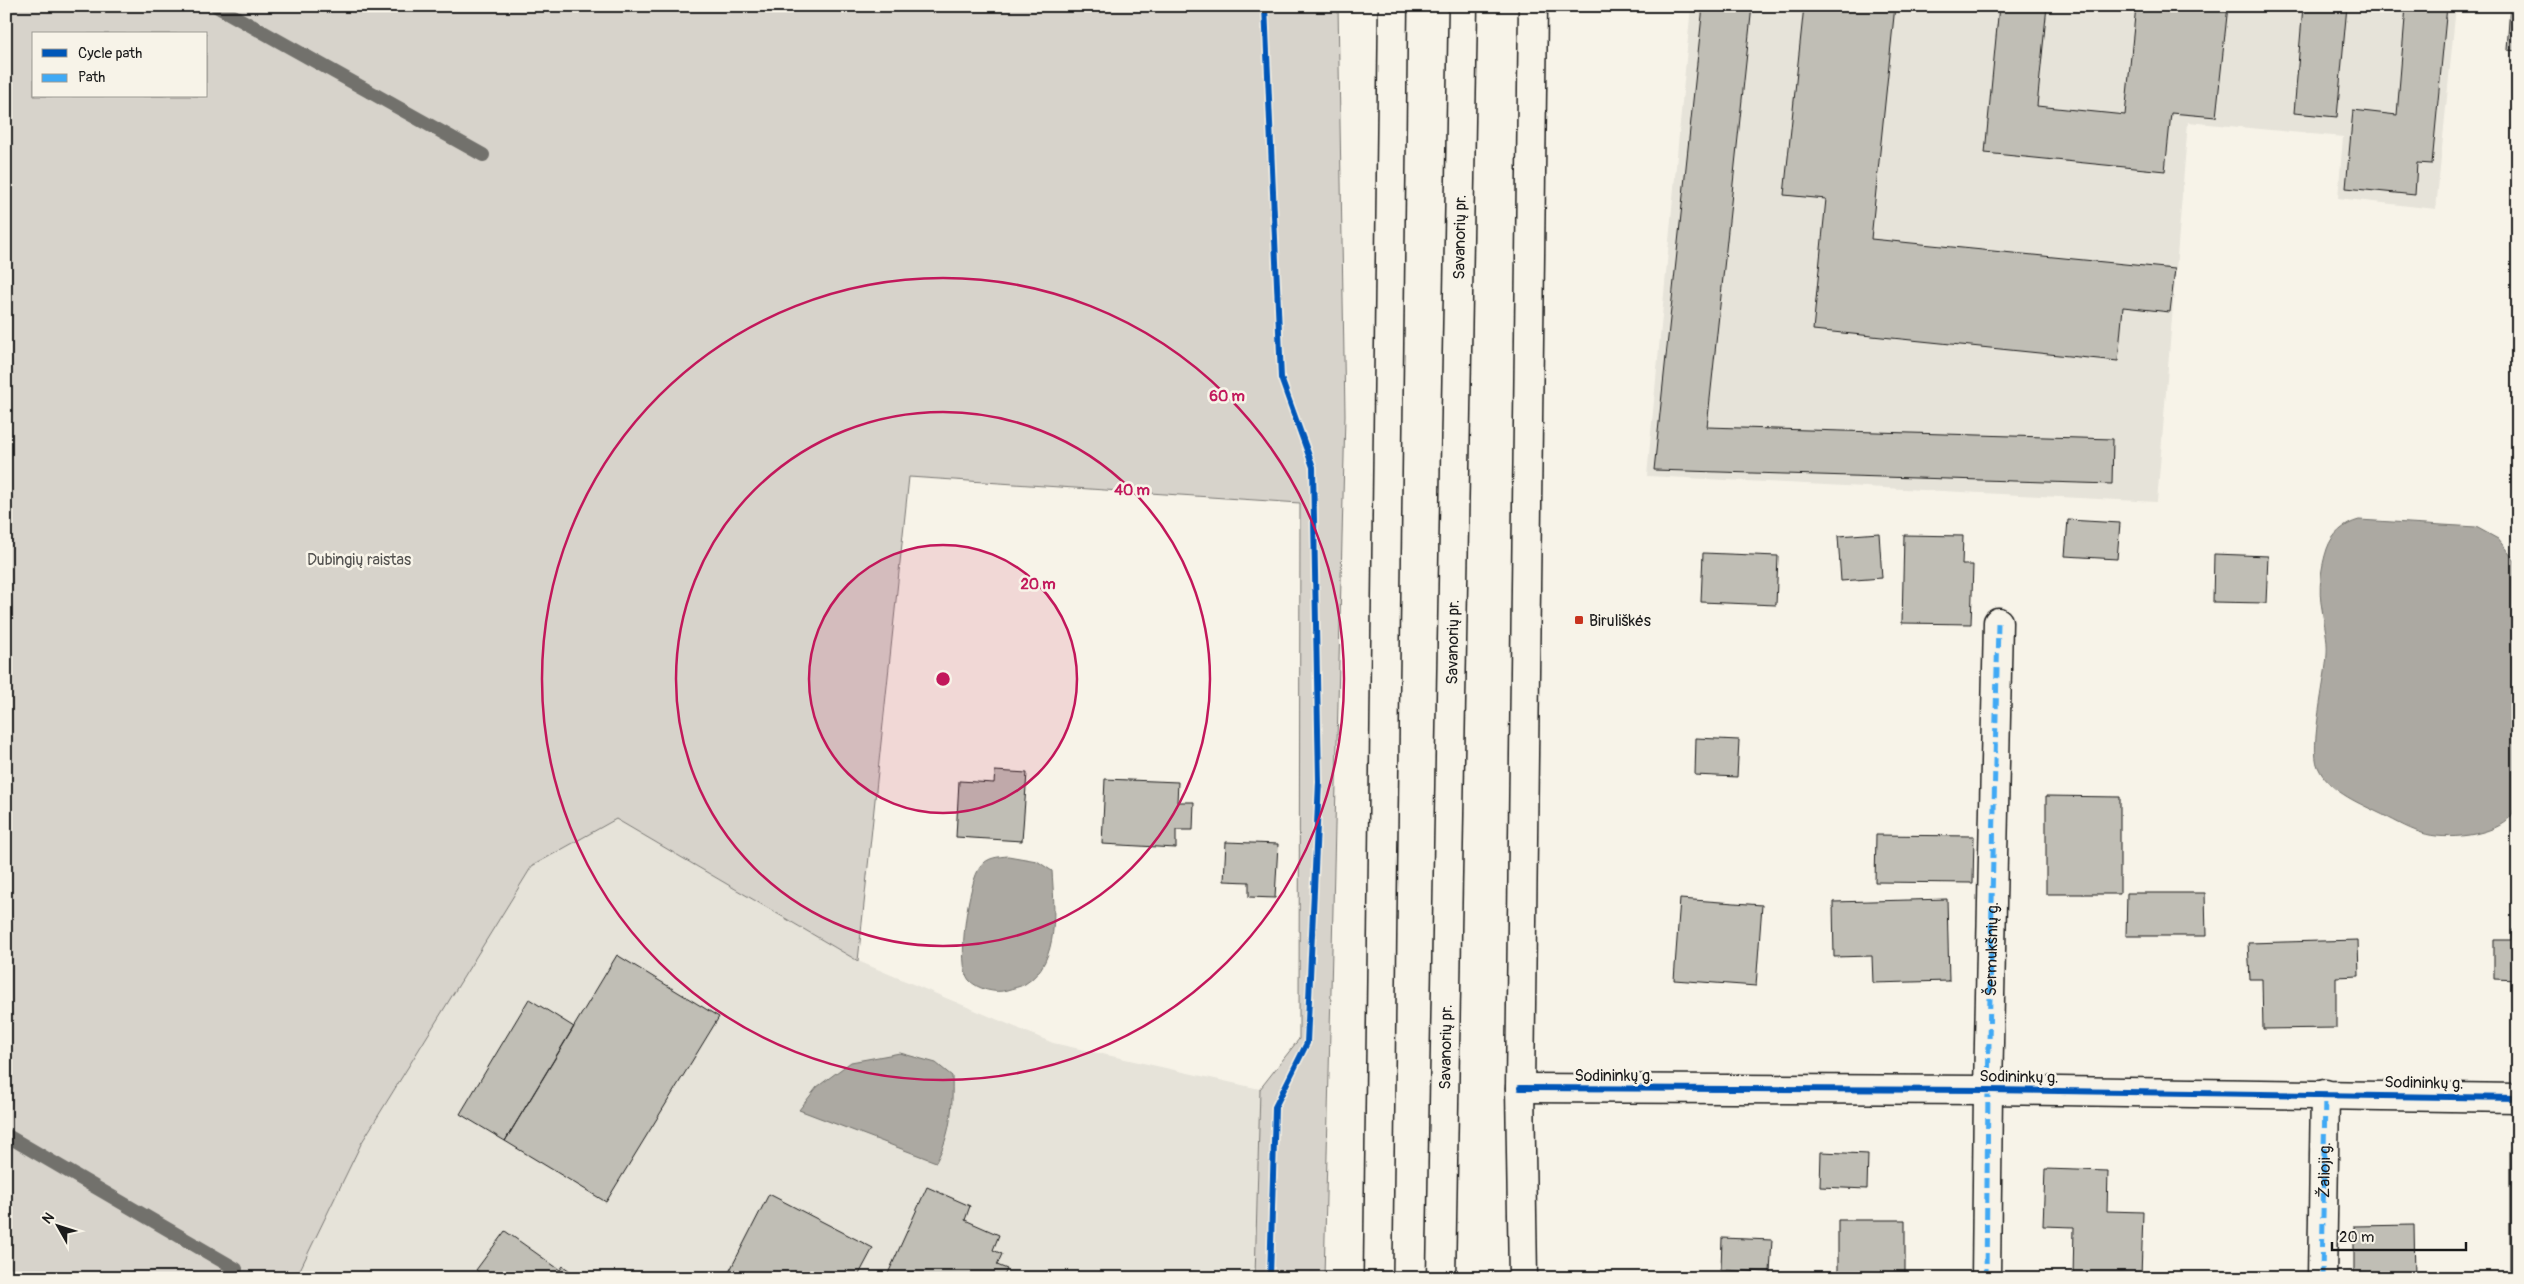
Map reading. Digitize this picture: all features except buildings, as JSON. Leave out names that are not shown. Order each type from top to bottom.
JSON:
[{"type":"main road","points":[[1378,1278],[1386,774],[1394,6]]},
{"type":"main road","name":"Savanorių pr.","points":[[1441,1278],[1462,6]]},
{"type":"main road","points":[[1523,1278],[1520,1088],[1532,6]]},
{"type":"main road","name":"Šermukšnių g.","points":[[1986,1278],[1998,622]]},
{"type":"main road","name":"Sodininkų g.","points":[[1520,1088],[1988,1090],[2518,1098]]},
{"type":"main road","name":"Žalioji g.","points":[[2322,1278],[2325,1094]]},
{"type":"shaded area","points":[[1691,6],[2456,6],[2436,209],[2338,198],[2343,137],[2188,122],[2157,502],[1647,476]]},
{"type":"shaded area","points":[[2359,520],[2476,527],[2498,539],[2518,567],[2517,802],[2511,816],[2504,823],[2494,828],[2469,835],[2443,837],[2416,831],[2343,794],[2328,782],[2318,767],[2315,745],[2327,648],[2320,594],[2323,563],[2329,544],[2335,534],[2348,524]]},
{"type":"shaded area","points":[[616,819],[858,961],[1053,1043],[1260,1089],[1255,1278],[296,1278],[362,1142],[532,866]]},
{"type":"shaded area","points":[[1008,856],[1037,861],[1052,871],[1054,900],[1053,932],[1045,962],[1037,974],[1021,986],[1003,991],[992,991],[972,983],[965,972],[965,923],[972,888],[976,874],[981,866],[990,859]]},
{"type":"shaded area","points":[[900,1053],[936,1063],[952,1076],[952,1099],[948,1131],[936,1162],[799,1110],[817,1087],[851,1062]]},
{"type":"green space","name":"Dubingių raistas","points":[[6,6],[1338,6],[1345,415],[1324,1278],[1255,1278],[1260,1089],[1299,1039],[1300,503],[909,477],[858,961],[616,819],[532,866],[362,1142],[296,1278],[6,1278]]},
{"type":"waterway","points":[[216,6],[483,155]]},
{"type":"waterway","points":[[6,1135],[236,1269]]},
{"type":"marked path","points":[[1986,1278],[1998,622]]},
{"type":"marked path","points":[[2322,1278],[2325,1094]]},
{"type":"cycle path","points":[[1265,6],[1281,378],[1313,467],[1319,781],[1307,1043],[1275,1107],[1270,1278]]},
{"type":"cycle path","points":[[1520,1088],[1988,1090],[2518,1098]]},
{"type":"place","name":"Biruliškės","points":[[1579,620]]}]
